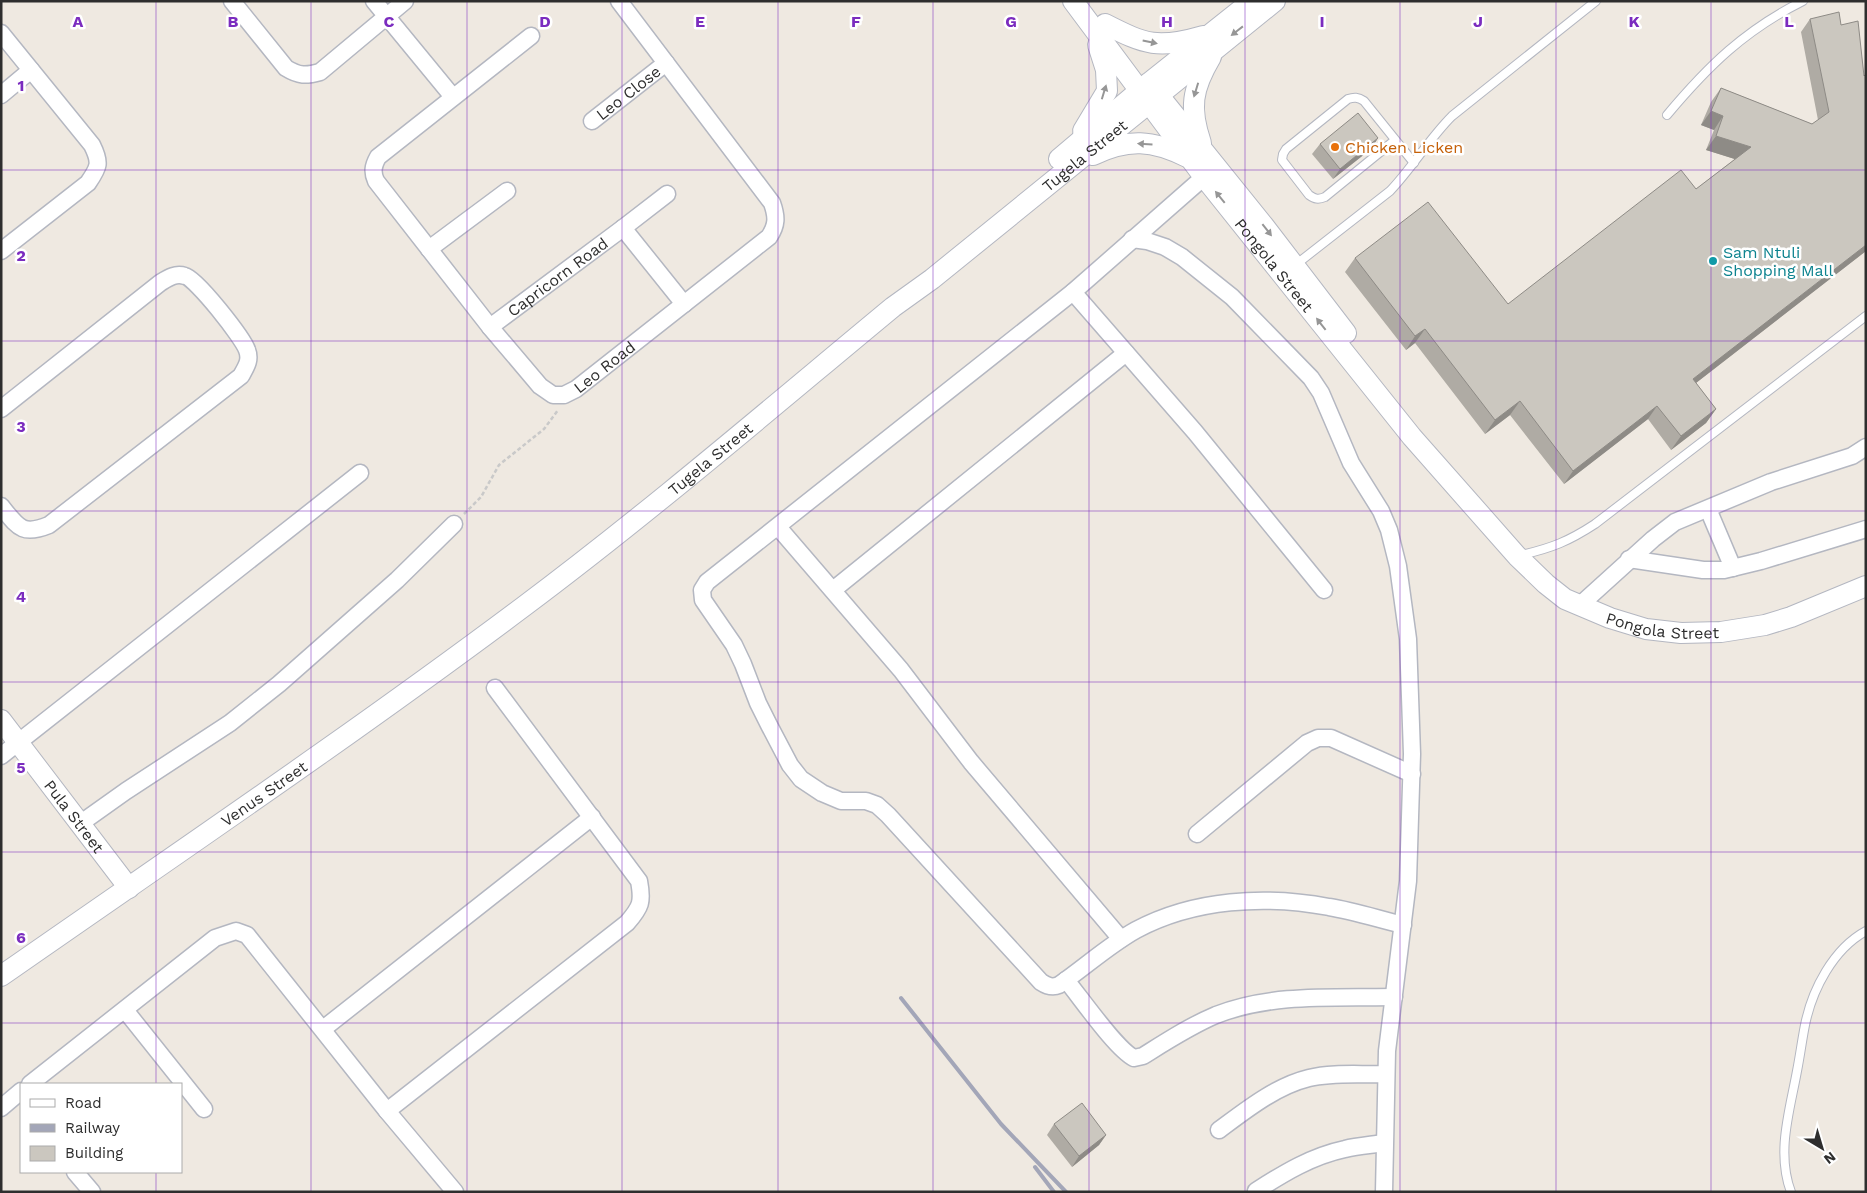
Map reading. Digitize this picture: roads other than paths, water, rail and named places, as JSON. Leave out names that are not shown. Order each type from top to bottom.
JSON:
[{"type":"street","points":[[232,1],[286,68],[296,75],[306,76],[320,72],[405,1]]},
{"type":"street","points":[[374,1],[454,97]]},
{"type":"street","name":"Leo Road","points":[[531,36],[378,157],[373,165],[373,173],[376,182],[490,327],[540,386],[553,395],[564,395],[576,389],[769,237],[776,227],[776,214],[772,203],[619,1]]},
{"type":"street","name":"Pongola Street","points":[[1073,1],[1100,27],[1149,93],[1288,270],[1476,498],[1488,522],[1517,556],[1546,584],[1565,599],[1610,618],[1646,629],[1681,633],[1721,632],[1765,625],[1791,617],[1866,586]]},
{"type":"street","name":"Pongola Street","points":[[1088,1],[1100,27]]},
{"type":"street","name":"Tugela Street","points":[[1213,41],[1252,1]]},
{"type":"street","name":"Tugela Street","points":[[523,607],[600,548],[893,307],[999,208],[1071,158],[1213,41],[1275,1]]},
{"type":"street","points":[[1100,27],[1132,38],[1160,44],[1213,41],[1193,100],[1197,155],[1149,143],[1126,144],[1071,158],[1107,91],[1100,27]]},
{"type":"street","points":[[1,33],[92,145],[99,159],[96,171],[88,183],[1,251]]},
{"type":"street","name":"Leo Close","points":[[592,121],[666,63]]},
{"type":"street","points":[[1,95],[31,70]]},
{"type":"street","name":"Pongola Street","points":[[1197,155],[1204,177],[1288,270]]},
{"type":"street","points":[[1204,177],[1073,292],[707,582],[702,590],[703,600],[734,645],[758,703],[790,765],[801,779],[822,793],[841,801],[866,801],[877,805],[1041,982],[1048,986],[1054,987],[1066,980],[1121,939],[1158,920],[1194,910],[1241,901],[1296,902],[1330,907],[1403,925]]},
{"type":"street","points":[[429,249],[507,191]]},
{"type":"street","name":"Capricorn Road","points":[[490,327],[667,194]]},
{"type":"street","name":"Capricorn Road","points":[[624,228],[684,304]]},
{"type":"street","points":[[1132,240],[1147,241],[1165,247],[1182,257],[1232,297],[1312,378],[1321,393],[1351,464],[1385,519],[1398,566],[1408,640],[1412,774],[1408,881],[1387,1051],[1384,1192]]},
{"type":"street","points":[[1,409],[160,283],[173,276],[186,276],[196,282],[239,336],[248,351],[248,364],[241,376],[49,525],[36,530],[26,531],[17,526],[1,506]]},
{"type":"street","points":[[1073,292],[1195,432],[1324,590]]},
{"type":"street","points":[[833,590],[1126,353]]},
{"type":"street","points":[[1579,606],[1652,538],[1675,522],[1772,482],[1863,454]]},
{"type":"street","points":[[1,756],[360,473]]},
{"type":"street","points":[[1708,509],[1733,568]]},
{"type":"street","points":[[81,823],[230,723],[279,684],[398,580],[454,524]]},
{"type":"street","points":[[778,527],[901,670],[971,762],[1121,939]]},
{"type":"street","points":[[1629,559],[1703,570],[1724,570],[1866,529]]},
{"type":"street","name":"Venus Street","points":[[1,976],[321,755],[523,607]]},
{"type":"street","points":[[387,1111],[627,923],[638,910],[642,897],[639,880],[495,688]]},
{"type":"street","name":"Pula Street","points":[[1,720],[129,888]]},
{"type":"street","points":[[1197,834],[1307,744],[1318,738],[1331,738],[1412,774]]},
{"type":"street","points":[[322,1029],[592,817]]},
{"type":"street","points":[[31,1083],[215,938],[236,931],[247,935],[387,1111],[455,1192]]},
{"type":"street","points":[[1066,980],[1111,1036],[1127,1054],[1134,1058],[1143,1056],[1197,1024],[1238,1008],[1298,999],[1394,997]]},
{"type":"street","points":[[125,1010],[204,1109]]},
{"type":"street","points":[[1219,1130],[1270,1095],[1298,1081],[1324,1076],[1386,1074]]},
{"type":"street","points":[[1256,1191],[1293,1169],[1320,1156],[1346,1148],[1384,1143]]},
{"type":"street","points":[[76,1173],[92,1192]]},
{"type":"lane","points":[[1288,270],[1390,191],[1414,163],[1436,132],[1452,116],[1596,1]]},
{"type":"lane","points":[[1667,115],[1697,79],[1726,52],[1753,30],[1803,1]]},
{"type":"lane","points":[[1395,140],[1325,197],[1319,199],[1313,199],[1309,195],[1282,160],[1286,149],[1353,97],[1364,101],[1414,163]]},
{"type":"lane","points":[[1517,556],[1547,549],[1572,539],[1595,524],[1866,316]]},
{"type":"lane","points":[[1791,1192],[1787,1182],[1785,1166],[1786,1121],[1798,1070],[1805,1024],[1813,998],[1832,962],[1843,948],[1866,931]]},
{"type":"railway","points":[[901,998],[1001,1124],[1066,1192]]},
{"type":"railway","points":[[1035,1167],[1054,1192]]},
{"type":"place","name":"Chicken Licken","points":[[1335,147]]},
{"type":"place","name":"Sam Ntuli Shopping Mall","points":[[1713,261]]}]
